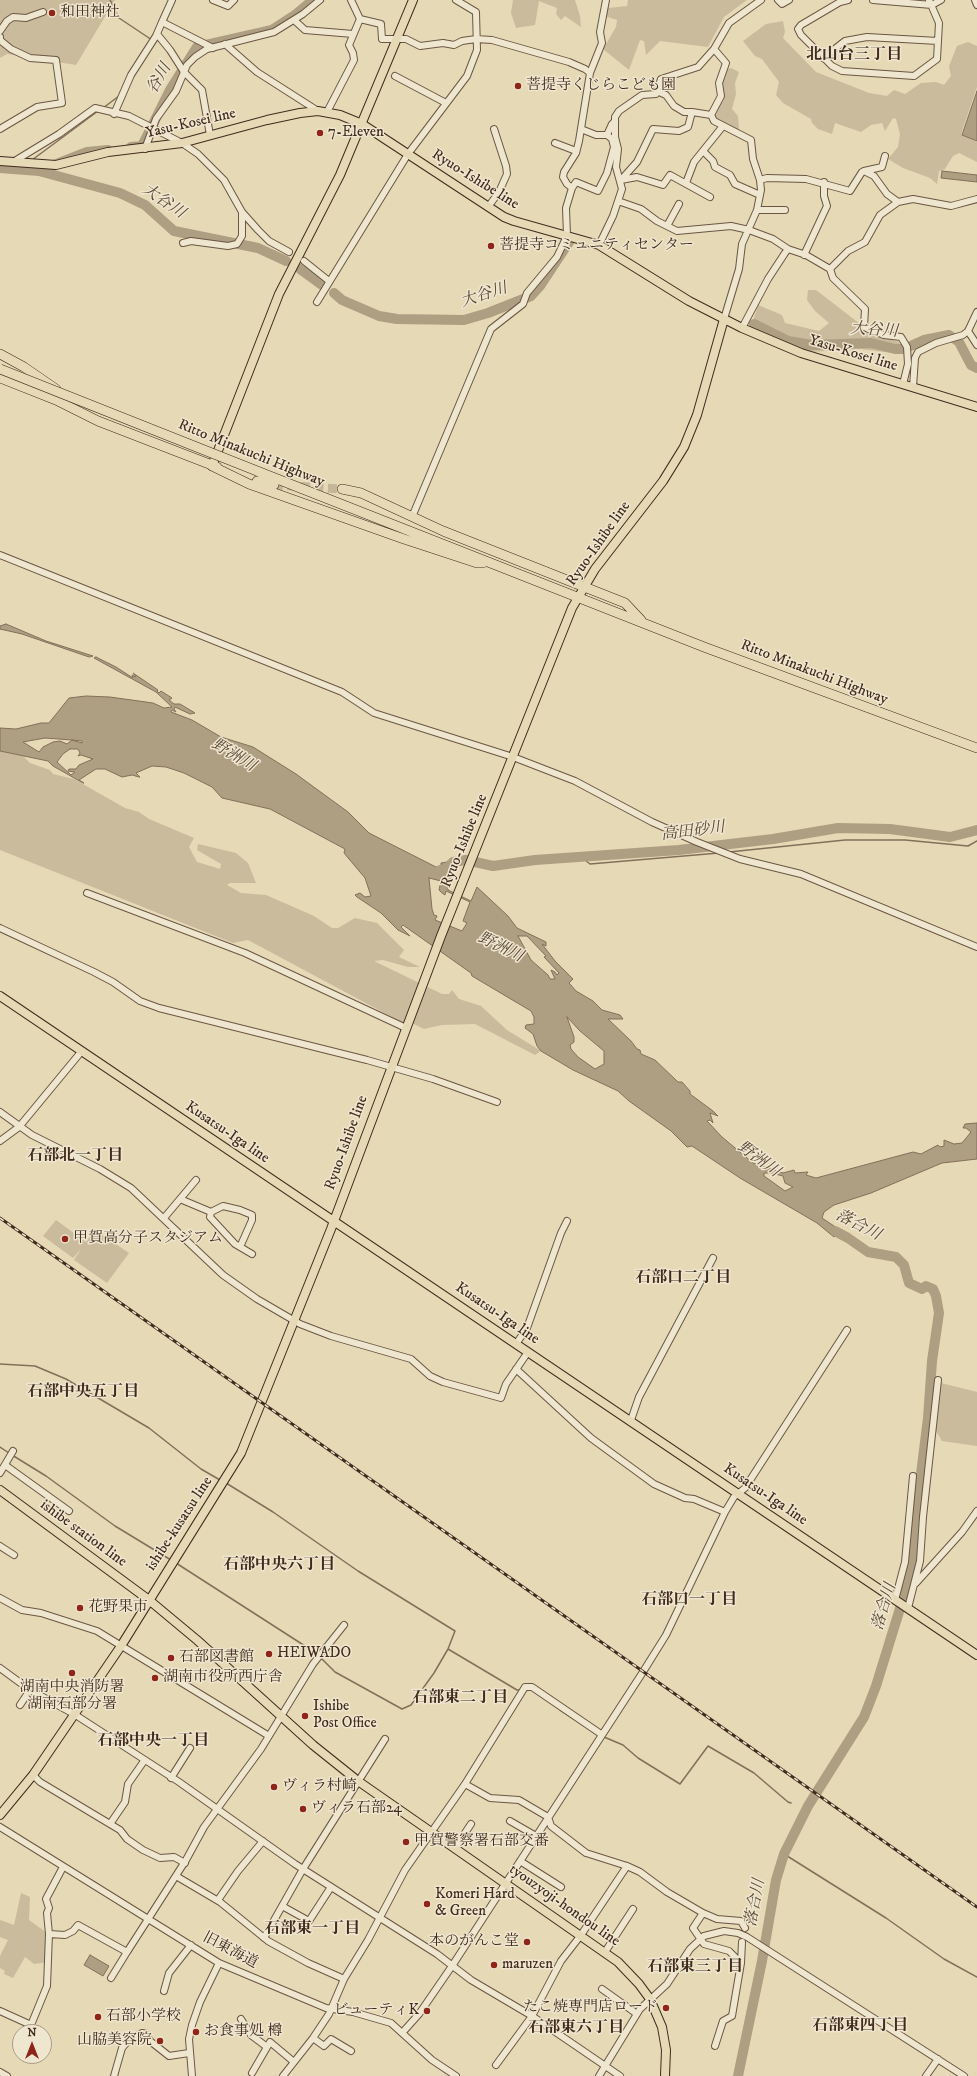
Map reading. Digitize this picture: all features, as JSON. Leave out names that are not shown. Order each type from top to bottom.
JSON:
[{"type":"highway","points":[[0,354],[24,367],[116,427]]},
{"type":"highway","name":"Ritto Minakuchi Highway","points":[[0,369],[704,647],[977,748]]},
{"type":"highway","name":"Ritto Minakuchi Highway","points":[[0,378],[56,400],[98,421],[212,466],[249,484],[404,539],[477,563],[492,562]]},
{"type":"highway","name":"Ritto Minakuchi Highway","points":[[212,466],[274,485]]},
{"type":"highway","name":"Ritto Minakuchi Highway","points":[[342,489],[361,493],[443,531],[625,603],[641,622]]},
{"type":"main road","points":[[212,466],[279,294],[340,175],[413,0]]},
{"type":"main road","name":"Yasu-Kosei line","points":[[0,161],[56,165],[89,156],[182,143],[267,120],[318,111],[327,112],[362,124]]},
{"type":"main road","name":"Ryuo-Ishibe line","points":[[334,1221],[407,1026],[578,596],[663,481],[684,447],[697,415],[724,319],[689,301],[599,246],[514,221],[488,207],[362,124]]},
{"type":"main road","name":"Yasu-Kosei line","points":[[724,319],[801,353],[977,407]]},
{"type":"main road","name":"Kusatsu-Iga line","points":[[0,996],[516,1344],[632,1420],[977,1655]]},
{"type":"main road","name":"ishibe-kusatsu line","points":[[0,1814],[33,1775],[121,1646],[240,1453],[334,1221]]},
{"type":"main road","name":"ishibe station line","points":[[0,1490],[148,1600]]},
{"type":"main road","name":"tyouzyoji-hondou line","points":[[148,1600],[197,1640],[282,1718],[358,1781],[618,1962],[639,1984],[650,1999],[662,2027],[666,2050],[665,2076]]},
{"type":"street","points":[[114,114],[131,75],[157,34],[172,0]]},
{"type":"street","points":[[213,0],[228,6],[234,0]]},
{"type":"street","points":[[145,149],[154,128],[156,119],[176,91],[187,65],[196,57],[207,49],[274,32],[294,20],[320,0]]},
{"type":"street","points":[[351,0],[360,20]]},
{"type":"street","points":[[317,302],[329,280],[408,154],[467,76],[477,50],[476,12],[456,0]]},
{"type":"street","points":[[572,188],[567,184],[563,177],[564,172],[576,151],[590,73],[602,43],[600,32],[606,0]]},
{"type":"street","points":[[607,134],[619,111],[634,99],[642,95],[656,94],[661,79],[698,67],[714,48],[729,23],[761,0]]},
{"type":"street","points":[[778,0],[782,4],[789,0]]},
{"type":"street","points":[[848,0],[840,2],[801,25],[798,29],[801,35],[823,58],[842,71],[914,76],[937,59],[939,23],[930,2]]},
{"type":"street","points":[[873,0],[930,2],[941,0]]},
{"type":"street","points":[[975,0],[977,5]]},
{"type":"street","points":[[0,31],[6,22],[14,17],[26,18],[43,12]]},
{"type":"street","points":[[294,20],[305,30],[353,34]]},
{"type":"street","points":[[327,112],[354,60],[349,44],[360,20]]},
{"type":"street","points":[[360,20],[382,24],[382,39],[406,39],[420,46],[443,43],[454,45],[462,41],[476,39],[492,40],[532,53],[569,62],[590,73]]},
{"type":"street","points":[[162,22],[213,48]]},
{"type":"street","points":[[157,34],[170,50],[184,72],[202,90],[210,135]]},
{"type":"street","points":[[0,37],[0,40],[11,49],[30,58],[56,60],[62,103],[37,107],[0,129]]},
{"type":"street","points":[[823,58],[845,41],[867,37],[938,41]]},
{"type":"street","points":[[225,44],[257,72],[318,111]]},
{"type":"street","points":[[711,115],[721,96],[719,82],[726,63],[726,60],[714,48]]},
{"type":"street","points":[[395,76],[446,103]]},
{"type":"street","points":[[658,91],[666,95],[674,106],[684,112],[711,115]]},
{"type":"street","points":[[12,163],[59,134],[95,108],[114,114],[129,116],[182,143],[198,154],[224,180],[242,212],[269,241],[289,252]]},
{"type":"street","points":[[621,180],[637,162],[654,129],[679,131],[688,127],[692,112]]},
{"type":"street","points":[[711,115],[714,121],[751,140],[753,159],[760,180],[760,195],[757,210],[742,244],[739,269],[724,319]]},
{"type":"street","points":[[599,246],[622,189],[621,180],[616,167],[618,149],[615,137],[615,121]]},
{"type":"street","points":[[686,183],[694,162],[723,126]]},
{"type":"street","points":[[488,207],[499,192],[507,174],[506,166],[494,129]]},
{"type":"street","points":[[581,129],[596,135],[607,134]]},
{"type":"street","points":[[412,517],[491,329],[523,304],[527,293],[557,256],[567,236],[566,208],[572,188],[576,182],[598,191],[607,173],[614,147],[612,139],[607,134]]},
{"type":"street","points":[[555,143],[576,151]]},
{"type":"street","points":[[703,151],[713,161],[715,167],[730,175],[735,184],[760,195]]},
{"type":"street","points":[[760,180],[767,178],[806,179],[824,182],[850,191],[862,172],[882,167],[885,156]]},
{"type":"street","points":[[864,171],[874,176],[887,194],[898,202]]},
{"type":"street","points":[[621,180],[637,177],[663,185],[670,175],[710,197]]},
{"type":"street","points":[[804,255],[825,212],[824,182]]},
{"type":"street","points":[[830,268],[848,251],[865,242],[880,215],[898,202],[913,199],[951,206],[977,199]]},
{"type":"street","points":[[618,201],[641,209],[677,231],[731,226],[749,230],[773,239],[788,250],[804,255],[830,268],[833,278],[865,309],[864,327],[884,335],[901,337],[907,347],[908,359],[903,384]]},
{"type":"street","points":[[667,226],[679,204]]},
{"type":"street","points":[[757,210],[785,210]]},
{"type":"street","points":[[183,243],[191,241],[228,246],[238,243],[242,236],[242,212]]},
{"type":"street","points":[[742,328],[768,279],[788,250]]},
{"type":"street","points":[[304,261],[329,280]]},
{"type":"street","points":[[913,387],[915,358],[918,352],[936,343],[963,335],[968,331],[977,312]]},
{"type":"street","points":[[968,331],[977,345]]},
{"type":"street","points":[[0,555],[342,692],[374,713],[513,757],[575,781],[652,822],[700,843],[740,859],[801,874],[977,946]]},
{"type":"street","points":[[88,893],[245,953],[407,1026]]},
{"type":"street","points":[[0,928],[94,972],[113,982],[140,1001],[189,1016],[392,1066],[497,1102]]},
{"type":"street","points":[[0,1141],[19,1127],[81,1052]]},
{"type":"street","points":[[0,1112],[19,1127],[117,1179],[131,1188],[223,1275],[256,1299],[294,1320],[331,1336],[411,1359],[430,1376],[443,1382],[501,1398],[506,1384],[528,1352]]},
{"type":"street","points":[[164,1218],[196,1180]]},
{"type":"street","points":[[180,1199],[211,1212],[223,1206],[240,1210],[252,1215],[252,1220],[240,1247]]},
{"type":"street","points":[[211,1212],[210,1217],[240,1247],[252,1254]]},
{"type":"street","points":[[516,1344],[527,1328],[561,1233],[567,1222]]},
{"type":"street","points":[[632,1420],[639,1396],[713,1258]]},
{"type":"street","points":[[402,2032],[419,2014],[452,1966],[666,1635],[724,1512],[734,1497],[745,1488],[848,1330]]},
{"type":"street","points":[[516,1369],[591,1438],[648,1480],[684,1498],[694,1499],[724,1512]]},
{"type":"street","points":[[907,1607],[916,1583],[920,1561],[923,1517],[938,1380]]},
{"type":"street","points":[[0,1473],[13,1451]]},
{"type":"street","points":[[5,1465],[69,1511]]},
{"type":"street","points":[[896,1601],[905,1562],[913,1476]]},
{"type":"street","points":[[916,1583],[962,1532],[977,1511]]},
{"type":"street","points":[[0,1546],[10,1555]]},
{"type":"street","points":[[0,1598],[22,1610],[41,1613],[97,1631],[269,1736]]},
{"type":"street","points":[[111,1978],[185,1863],[204,1827],[282,1718],[313,1664],[344,1625]]},
{"type":"street","points":[[0,1668],[30,1690],[74,1714],[171,1778],[303,1869],[380,1917],[471,1980],[532,2016],[620,2076]]},
{"type":"street","points":[[283,2076],[313,2038],[332,2008],[344,1979],[405,1870],[465,1784],[525,1687],[532,1687],[602,1734]]},
{"type":"street","points":[[20,1705],[30,1690]]},
{"type":"street","points":[[264,1938],[303,1869],[385,1739]]},
{"type":"street","points":[[171,1778],[190,1748]]},
{"type":"street","points":[[110,1824],[126,1802],[128,1784],[144,1761]]},
{"type":"street","points":[[33,1775],[40,1782],[120,1830],[127,1839],[143,1850],[160,1858],[174,1857],[185,1863]]},
{"type":"street","points":[[465,1784],[490,1798],[519,1800],[548,1817],[551,1826],[586,1853],[627,1866],[652,1880],[667,1892],[703,1913],[717,1919],[741,1921],[745,1928]]},
{"type":"street","points":[[510,1821],[536,1836]]},
{"type":"street","points":[[455,1848],[471,1824]]},
{"type":"street","name":"旧東海道","points":[[0,1827],[63,1867],[149,1918],[219,1963],[326,2008],[353,2012],[391,2023],[432,2060],[456,2076]]},
{"type":"street","points":[[218,1900],[238,1871],[263,1841]]},
{"type":"street","points":[[520,1861],[560,1887]]},
{"type":"street","points":[[496,2065],[532,2016],[561,1961],[581,1935],[627,1866]]},
{"type":"street","points":[[0,2011],[31,2025],[47,1986],[49,1934],[47,1913],[49,1908],[46,1899],[63,1867]]},
{"type":"street","points":[[176,1876],[218,1900],[264,1938],[308,1963],[344,1979]]},
{"type":"street","points":[[282,1906],[309,1921],[331,1887]]},
{"type":"street","points":[[605,1952],[633,1908]]},
{"type":"street","points":[[703,1913],[693,1928],[700,1939],[708,1946],[729,1951],[741,1963]]},
{"type":"street","points":[[49,1934],[64,1934],[73,1931],[78,1924],[127,1952]]},
{"type":"street","points":[[598,2076],[637,2014],[676,1973],[690,1949],[700,1939],[718,1931],[731,1931],[757,1943],[964,2076]]},
{"type":"street","points":[[716,2046],[723,2021],[732,2016],[741,1963],[742,1942]]},
{"type":"street","points":[[164,1991],[169,1973],[191,1945]]},
{"type":"street","points":[[192,2076],[189,2053],[192,2026],[200,2002],[219,1963]]},
{"type":"street","points":[[602,1989],[637,2014]]},
{"type":"street","points":[[241,2019],[251,2035],[267,2046]]},
{"type":"street","points":[[114,2076],[122,2048],[128,2041],[142,2033],[146,2034],[150,2041],[170,2056],[189,2053]]},
{"type":"street","points":[[313,2038],[324,2046],[331,2039],[351,2051]]},
{"type":"street","points":[[252,2072],[270,2042],[294,2062]]},
{"type":"street","points":[[926,2076],[938,2059]]},
{"type":"street","points":[[0,2072],[7,2076]]},
{"type":"shaded area","points":[[0,0],[115,0],[76,65],[7,54],[0,58]]},
{"type":"shaded area","points":[[513,0],[575,0],[580,16],[581,27],[565,16],[561,20],[556,14],[557,8],[539,1],[535,25],[516,28],[511,13]]},
{"type":"shaded area","points":[[628,0],[747,0],[724,17],[708,47],[660,41],[646,55],[644,41],[640,40],[629,70],[603,49],[616,27],[617,20],[605,16],[608,8],[627,6]]},
{"type":"shaded area","points":[[783,21],[785,32],[783,38],[816,72],[869,93],[887,96],[894,90],[905,94],[921,83],[936,82],[944,85],[951,76],[949,66],[957,46],[968,42],[977,46],[977,87],[961,134],[977,142],[977,162],[959,153],[953,156],[945,169],[939,171],[937,184],[930,178],[903,168],[888,159],[898,147],[900,134],[896,119],[893,118],[885,131],[882,123],[871,125],[861,132],[835,123],[832,134],[818,129],[812,123],[811,119],[783,103],[776,95],[779,82],[762,59],[755,56],[743,41],[766,24]]},
{"type":"shaded area","points":[[731,68],[739,72],[735,83],[736,94],[732,109],[738,116],[739,130],[715,120],[715,113],[724,99],[721,82],[727,69]]},
{"type":"shaded area","points":[[808,290],[816,290],[873,334],[899,342],[901,354],[860,349],[810,352],[751,328],[758,305],[782,315],[785,323],[819,331],[829,323],[815,311],[807,300]]},
{"type":"shaded area","points":[[0,751],[23,756],[30,763],[50,770],[53,774],[74,779],[125,808],[139,812],[149,819],[194,838],[189,847],[197,862],[220,869],[221,864],[197,850],[198,844],[236,853],[248,863],[256,883],[230,883],[227,885],[241,893],[266,895],[314,916],[332,928],[338,928],[355,918],[377,923],[404,950],[399,957],[420,967],[408,967],[383,960],[374,961],[442,994],[449,994],[452,990],[459,999],[481,1006],[507,1030],[541,1051],[535,1055],[475,1024],[442,1025],[424,1029],[406,1020],[403,1023],[248,940],[233,943],[0,850]]},
{"type":"shaded area","points":[[56,1220],[86,1242],[95,1230],[129,1253],[107,1283],[74,1260],[81,1249],[73,1258],[43,1236]]},
{"type":"shaded area","points":[[941,1383],[977,1392],[977,1446],[942,1441],[936,1431]]},
{"type":"shaded area","points":[[21,1893],[30,1897],[29,1920],[47,1933],[48,1962],[34,1964],[25,1957],[13,1978],[4,1974],[5,1971],[0,1968],[0,1956],[8,1940],[0,1937],[0,1920],[14,1925]]},
{"type":"water","points":[[977,91],[977,141],[962,135]]},
{"type":"water","points":[[942,171],[977,175],[977,182],[941,178]]},
{"type":"water","points":[[6,624],[46,641],[93,656],[89,657],[22,634],[0,629],[0,626]]},
{"type":"water","name":"野洲川","points":[[96,657],[116,667],[133,678],[132,675],[136,677],[133,673],[158,690],[157,691],[159,693],[161,691],[172,698],[169,700],[174,704],[180,704],[195,713],[190,714],[175,707],[174,709],[176,712],[172,710],[171,712],[192,720],[221,737],[253,747],[296,774],[348,812],[369,833],[436,867],[441,869],[441,863],[447,862],[457,869],[451,872],[453,875],[448,885],[448,890],[471,901],[477,887],[508,916],[517,928],[546,942],[546,946],[542,944],[555,961],[573,979],[569,983],[576,991],[593,1001],[602,1010],[620,1015],[623,1019],[608,1019],[631,1041],[637,1049],[640,1050],[641,1054],[655,1060],[678,1082],[682,1082],[690,1091],[690,1094],[713,1111],[718,1116],[710,1113],[713,1123],[710,1120],[707,1121],[722,1137],[753,1163],[783,1173],[794,1170],[795,1173],[808,1172],[806,1175],[816,1178],[913,1152],[921,1154],[938,1145],[940,1147],[944,1146],[944,1140],[954,1144],[962,1143],[971,1132],[966,1128],[963,1128],[965,1124],[977,1123],[977,1159],[942,1163],[871,1193],[834,1205],[824,1212],[822,1218],[849,1236],[847,1238],[836,1235],[834,1237],[817,1223],[740,1178],[692,1146],[687,1147],[671,1131],[629,1101],[618,1091],[573,1070],[541,1051],[537,1046],[533,1034],[525,1028],[526,1025],[534,1024],[534,1017],[531,1011],[472,976],[471,973],[403,925],[401,927],[410,936],[398,930],[381,913],[355,895],[360,893],[365,897],[371,896],[365,878],[344,853],[345,849],[270,809],[222,798],[212,787],[184,773],[166,767],[152,766],[136,773],[140,777],[132,775],[122,777],[105,769],[96,769],[79,780],[83,783],[53,766],[48,761],[0,751],[0,728],[16,729],[41,723],[49,723],[69,698],[86,696],[110,697],[153,703],[164,708],[172,707],[156,692],[94,658]],"holes":[[[45,738],[72,740],[67,744],[60,741],[53,742],[43,747],[39,752],[23,742]],[[70,749],[78,749],[80,753],[78,756],[81,755],[93,759],[79,765],[76,769],[69,769],[68,771],[75,772],[71,775],[57,762],[63,754]],[[429,878],[441,881],[439,890],[445,895],[446,891],[470,902],[463,921],[467,923],[462,931],[435,920],[437,916],[434,915]],[[518,936],[527,936],[546,956],[544,957],[559,973],[557,975],[551,970],[555,979],[550,979],[548,975],[531,960]],[[567,1017],[580,1031],[604,1051],[604,1064],[595,1069],[578,1057],[571,1049],[570,1045],[574,1042],[574,1037]],[[764,1173],[783,1176],[785,1183],[793,1187],[785,1191],[764,1176]]]},
{"type":"water","points":[[90,1955],[109,1966],[103,1976],[84,1965]]},
{"type":"waterway","points":[[110,0],[119,18],[152,40]]},
{"type":"waterway","name":"谷川","points":[[131,147],[142,146],[170,90],[197,47],[272,30],[295,15],[313,0]]},
{"type":"waterway","points":[[103,108],[119,96]]},
{"type":"waterway","points":[[32,160],[98,111]]},
{"type":"waterway","name":"谷川","points":[[39,171],[87,152],[108,150]]},
{"type":"waterway","name":"大谷川","points":[[20,169],[24,165]]},
{"type":"waterway","name":"大谷川","points":[[0,168],[39,171],[120,193],[145,205],[174,231],[258,248],[286,261]]},
{"type":"waterway","name":"大谷川","points":[[334,293],[342,300],[379,316],[397,319],[464,320],[488,313],[531,296],[540,286],[571,239]]},
{"type":"waterway","name":"大谷川","points":[[300,269],[322,285]]},
{"type":"waterway","name":"大谷川","points":[[754,324],[788,341],[812,345],[871,343],[895,349],[904,349],[924,340],[949,335],[959,342],[971,365],[977,368]]},
{"type":"waterway","name":"高田砂川","points":[[440,870],[444,871],[453,862],[466,860],[493,866],[535,860],[679,850],[773,839],[838,828],[890,829],[950,837],[977,830]]},
{"type":"waterway","points":[[729,852],[845,840],[905,840],[968,846],[977,841]]},
{"type":"waterway","points":[[581,857],[590,864],[719,853]]},
{"type":"waterway","name":"落合川","points":[[738,2076],[762,1961],[776,1880],[784,1854],[808,1806],[864,1717],[876,1686],[911,1573],[928,1418],[932,1361],[939,1313],[936,1296],[933,1289],[926,1286],[922,1289],[909,1283],[904,1265],[896,1257],[868,1252],[835,1231]]},
{"type":"waterway","points":[[0,1364],[35,1366],[66,1379],[149,1428],[201,1469],[220,1480]]},
{"type":"waterway","points":[[0,1447],[9,1453]]},
{"type":"waterway","points":[[12,1455],[46,1476],[115,1526],[171,1560]]},
{"type":"waterway","points":[[226,1483],[273,1512],[358,1571],[455,1631],[448,1649],[434,1673],[411,1705],[402,1709],[335,1672],[321,1658]]},
{"type":"waterway","points":[[176,1563],[319,1655]]},
{"type":"waterway","points":[[448,1649],[517,1690],[521,1690]]},
{"type":"waterway","points":[[560,1710],[599,1735]]},
{"type":"waterway","points":[[604,1737],[623,1745],[638,1758],[680,1784],[708,1746],[754,1773],[791,1803]]},
{"type":"waterway","points":[[784,1854],[886,1918],[944,1959],[977,1977]]},
{"type":"tunnel","points":[[274,485],[342,489]]},
{"type":"railway","points":[[0,1218],[977,1907]]},
{"type":"place","name":"和田神社","points":[[52,13]]},
{"type":"place","name":"菩提寺くじらこども園","points":[[518,86]]},
{"type":"place","name":"7-Eleven","points":[[320,133]]},
{"type":"place","name":"菩提寺コミュニティセンター","points":[[491,246]]},
{"type":"place","name":"甲賀高分子スタジアム","points":[[65,1239]]},
{"type":"place","name":"花野果市","points":[[80,1608]]},
{"type":"place","name":"HEIWADO","points":[[269,1654]]},
{"type":"place","name":"石部図書館","points":[[171,1658]]},
{"type":"place","name":"湖南中央消防署 湖南石部分署","points":[[72,1673]]},
{"type":"place","name":"湖南市役所西庁舎","points":[[155,1678]]},
{"type":"place","name":"Ishibe Post Office","points":[[305,1716]]},
{"type":"place","name":"ヴィラ村崎","points":[[274,1787]]},
{"type":"place","name":"ヴィラ石部24","points":[[303,1809]]},
{"type":"place","name":"甲賀警察署石部交番","points":[[406,1842]]},
{"type":"place","name":"Komeri Hard & Green","points":[[427,1904]]},
{"type":"place","name":"本のがんこ堂","points":[[527,1942]]},
{"type":"place","name":"maruzen","points":[[494,1965]]},
{"type":"place","name":"たこ焼専門店ロード","points":[[666,2008]]},
{"type":"place","name":"ビューティK","points":[[427,2011]]},
{"type":"place","name":"石部小学校","points":[[98,2017]]},
{"type":"place","name":"お食事処 樽","points":[[196,2032]]},
{"type":"place","name":"山脇美容院","points":[[160,2041]]},
{"type":"district","name":"北山台三丁目","points":[[854,56]]},
{"type":"district","name":"石部北一丁目","points":[[75,1157]]},
{"type":"district","name":"石部口二丁目","points":[[683,1279]]},
{"type":"district","name":"石部中央五丁目","points":[[83,1393]]},
{"type":"district","name":"石部中央六丁目","points":[[279,1566]]},
{"type":"district","name":"石部口一丁目","points":[[689,1601]]},
{"type":"district","name":"石部東二丁目","points":[[460,1699]]},
{"type":"district","name":"石部中央一丁目","points":[[153,1742]]},
{"type":"district","name":"石部東一丁目","points":[[312,1930]]},
{"type":"district","name":"石部東三丁目","points":[[695,1968]]},
{"type":"district","name":"石部東四丁目","points":[[860,2027]]},
{"type":"district","name":"石部東六丁目","points":[[576,2029]]}]
